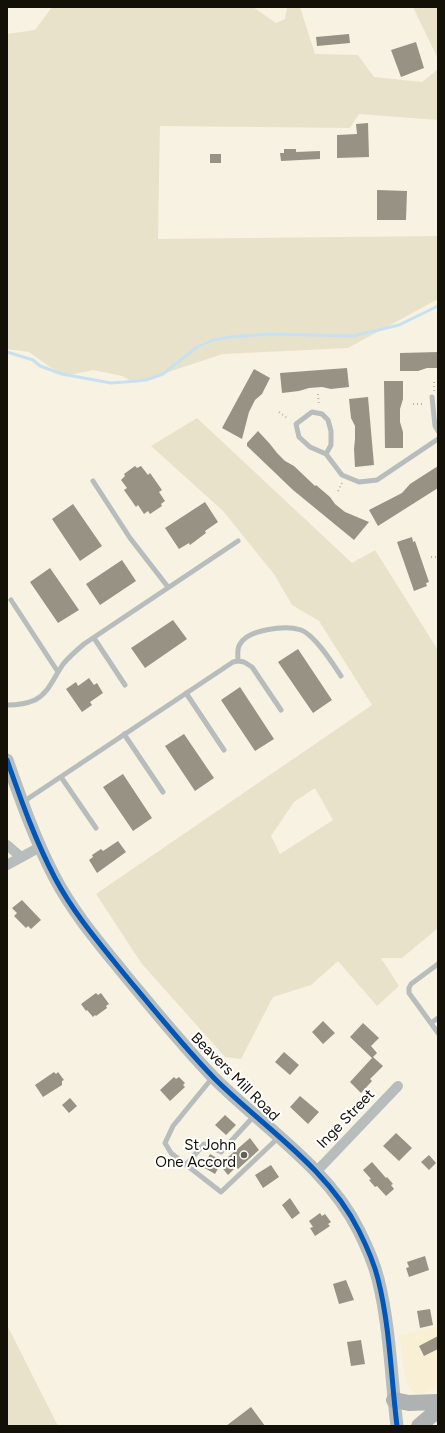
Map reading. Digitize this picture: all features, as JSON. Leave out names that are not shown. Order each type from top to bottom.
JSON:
[{"type":"main road","points":[[394,1400],[409,1403],[438,1402]]},
{"type":"main road","points":[[419,1426],[438,1410]]},
{"type":"street","name":"Beavers Mill Road","points":[[7,761],[40,847],[56,879],[82,921],[154,1009],[214,1077],[316,1172],[333,1191],[351,1217],[369,1253],[378,1277],[386,1322],[397,1426]]},
{"type":"street","points":[[7,845],[21,857]]},
{"type":"street","points":[[8,864],[40,847]]},
{"type":"street","name":"Inge Street","points":[[316,1172],[398,1086]]},
{"type":"lane","points":[[433,395],[435,426],[438,431]]},
{"type":"lane","points":[[326,454],[331,445],[331,431],[328,420],[322,414],[312,412],[296,424],[299,437],[310,447],[326,454],[342,475],[359,482],[377,480],[438,439]]},
{"type":"lane","points":[[93,481],[130,538],[168,587]]},
{"type":"lane","points":[[7,705],[25,704],[43,694],[52,684],[64,663],[75,651],[238,541]]},
{"type":"lane","points":[[11,600],[58,672]]},
{"type":"lane","points":[[238,661],[239,646],[247,636],[262,630],[281,628],[302,630],[316,641],[341,676]]},
{"type":"lane","points":[[94,638],[126,685]]},
{"type":"lane","points":[[22,802],[233,662],[244,662],[252,667],[281,710]]},
{"type":"lane","points":[[186,693],[224,750]]},
{"type":"lane","points":[[124,734],[163,792]]},
{"type":"lane","points":[[61,776],[96,828]]},
{"type":"lane","points":[[438,964],[411,984],[409,988],[409,993],[438,1033]]},
{"type":"lane","points":[[431,1023],[438,1018]]},
{"type":"lane","points":[[214,1077],[173,1126],[165,1144],[171,1153],[221,1192],[279,1137]]},
{"type":"lane","points":[[186,1165],[204,1144],[221,1152],[254,1115]]},
{"type":"path","points":[[433,395],[434,382]]},
{"type":"path","points":[[318,394],[319,405]]},
{"type":"path","points":[[413,404],[424,404]]},
{"type":"path","points":[[279,412],[287,418]]},
{"type":"path","points":[[338,491],[342,482]]},
{"type":"path","points":[[431,557],[438,557]]},
{"type":"shaded area","points":[[52,7],[253,7],[276,23],[285,19],[287,7],[300,7],[315,54],[358,55],[374,77],[422,82],[438,69],[438,120],[359,114],[350,128],[160,126],[158,239],[438,236],[438,299],[348,348],[223,354],[135,383],[122,376],[93,370],[70,375],[60,374],[29,352],[7,349],[7,34],[35,30]]},
{"type":"shaded area","points":[[413,7],[438,7],[438,59]]},
{"type":"shaded area","points":[[197,418],[352,563],[375,550],[438,650],[438,928],[402,958],[381,958],[399,986],[377,1006],[338,961],[311,985],[273,997],[241,1059],[225,1057],[142,964],[96,894],[372,705],[319,621],[292,605],[274,574],[223,511],[151,446]],"holes":[[[315,788],[333,820],[280,854],[271,836],[294,802]]]},
{"type":"shaded area","points":[[7,1325],[58,1426],[7,1426]]},
{"type":"shaded area","points":[[438,1326],[438,1384],[428,1392],[417,1394],[410,1388],[406,1381],[399,1336]]},
{"type":"building","points":[[349,34],[350,43],[317,46],[316,37]]},
{"type":"building","points":[[416,42],[424,68],[401,77],[391,50]]},
{"type":"building","points":[[368,123],[369,157],[337,158],[337,135],[357,134],[356,124]]},
{"type":"building","points":[[284,149],[296,149],[296,152],[320,151],[320,159],[281,161],[280,153],[284,153]]},
{"type":"building","points":[[210,154],[221,154],[221,163],[210,163]]},
{"type":"building","points":[[377,190],[407,191],[406,220],[377,220]]},
{"type":"building","points":[[438,352],[438,368],[427,368],[418,371],[400,371],[400,353]]},
{"type":"building","points":[[347,368],[349,387],[331,389],[322,387],[309,388],[282,393],[280,373]]},
{"type":"building","points":[[254,369],[270,378],[262,394],[255,400],[249,412],[242,439],[222,428]]},
{"type":"building","points":[[384,381],[403,381],[403,399],[400,409],[400,422],[403,432],[403,448],[385,448]]},
{"type":"building","points":[[368,397],[374,465],[355,467],[355,426],[351,418],[349,399]]},
{"type":"building","points":[[258,431],[285,461],[294,466],[315,486],[316,485],[330,497],[335,504],[345,512],[369,522],[354,540],[293,490],[247,446],[247,443]]},
{"type":"building","points":[[135,466],[137,468],[141,466],[148,475],[150,473],[162,490],[159,492],[165,501],[161,504],[162,506],[150,514],[148,511],[144,514],[138,505],[136,507],[124,490],[127,488],[121,480],[125,476],[124,474]]},
{"type":"building","points":[[438,466],[438,488],[378,526],[369,510],[402,493],[410,484]]},
{"type":"building","points":[[205,502],[218,522],[205,531],[206,533],[190,545],[189,543],[179,549],[165,528]]},
{"type":"building","points":[[73,504],[102,546],[80,561],[52,519]]},
{"type":"building","points":[[412,537],[413,542],[415,541],[429,582],[426,583],[427,586],[414,591],[397,542]]},
{"type":"building","points":[[122,560],[136,581],[100,605],[86,584]]},
{"type":"building","points":[[50,568],[79,610],[58,623],[30,582]]},
{"type":"building","points":[[173,620],[187,639],[145,668],[131,648]]},
{"type":"building","points":[[298,649],[332,700],[313,713],[278,662]]},
{"type":"building","points":[[89,678],[94,685],[97,683],[103,693],[90,702],[92,705],[82,712],[66,689],[76,682],[78,686]]},
{"type":"building","points":[[240,687],[274,739],[255,751],[221,700]]},
{"type":"building","points":[[184,734],[214,778],[195,791],[165,746]]},
{"type":"building","points":[[123,774],[152,818],[133,831],[103,787]]},
{"type":"building","points":[[118,841],[126,852],[97,873],[89,860],[93,857],[92,855],[101,849],[103,851]]},
{"type":"building","points":[[22,900],[41,920],[31,929],[28,926],[26,928],[14,916],[17,913],[12,908]]},
{"type":"building","points":[[96,993],[98,995],[101,993],[109,1004],[106,1006],[107,1008],[93,1017],[81,1004]]},
{"type":"building","points":[[323,1021],[335,1033],[323,1044],[312,1032]]},
{"type":"building","points":[[363,1023],[379,1038],[371,1046],[377,1053],[373,1057],[383,1066],[370,1079],[372,1081],[361,1093],[350,1082],[372,1058],[350,1037]]},
{"type":"building","points":[[284,1052],[299,1065],[290,1075],[275,1062]]},
{"type":"building","points":[[54,1072],[56,1074],[58,1072],[64,1080],[62,1081],[62,1085],[43,1097],[35,1085]]},
{"type":"building","points":[[174,1077],[176,1079],[179,1077],[185,1083],[183,1085],[185,1087],[170,1101],[160,1090]]},
{"type":"building","points":[[300,1096],[319,1112],[308,1124],[290,1107]]},
{"type":"building","points":[[70,1098],[77,1106],[69,1113],[62,1105]]},
{"type":"building","points":[[225,1115],[236,1125],[226,1135],[215,1125]]},
{"type":"building","points":[[396,1133],[412,1148],[399,1161],[383,1146]]},
{"type":"building","points":[[250,1138],[259,1150],[238,1169],[236,1167],[228,1175],[220,1165],[215,1174],[203,1167],[210,1154],[222,1161],[220,1164]]},
{"type":"building","points":[[429,1155],[436,1163],[429,1170],[421,1162]]},
{"type":"building","points":[[372,1162],[393,1184],[391,1185],[394,1189],[386,1196],[377,1186],[375,1187],[369,1180],[371,1179],[363,1170]]},
{"type":"building","points":[[271,1165],[279,1177],[263,1188],[255,1175]]},
{"type":"building","points":[[290,1198],[300,1213],[292,1219],[282,1205]]},
{"type":"building","points":[[320,1213],[322,1216],[325,1214],[331,1222],[328,1224],[330,1226],[315,1236],[310,1228],[313,1227],[309,1221]]},
{"type":"building","points":[[425,1256],[429,1270],[409,1277],[406,1268],[409,1267],[407,1262]]},
{"type":"building","points":[[346,1280],[354,1300],[339,1304],[333,1284]]},
{"type":"building","points":[[430,1309],[433,1325],[420,1328],[417,1311]]},
{"type":"building","points":[[438,1336],[438,1349],[424,1356],[419,1346]]},
{"type":"building","points":[[361,1340],[365,1364],[351,1366],[347,1342]]},
{"type":"building","points":[[251,1407],[265,1426],[226,1426]]},
{"type":"waterway","points":[[7,352],[33,360],[40,366],[62,374],[111,383],[146,380],[163,374],[197,347],[213,340],[269,334],[353,336],[399,325],[438,306]]},
{"type":"cycle path","points":[[7,760],[29,820],[48,864],[70,904],[88,928],[158,1015],[202,1066],[233,1096],[293,1149],[330,1187],[346,1208],[365,1243],[378,1279],[388,1334],[397,1426]]},
{"type":"place","name":"St John One Accord","points":[[244,1155]]}]
